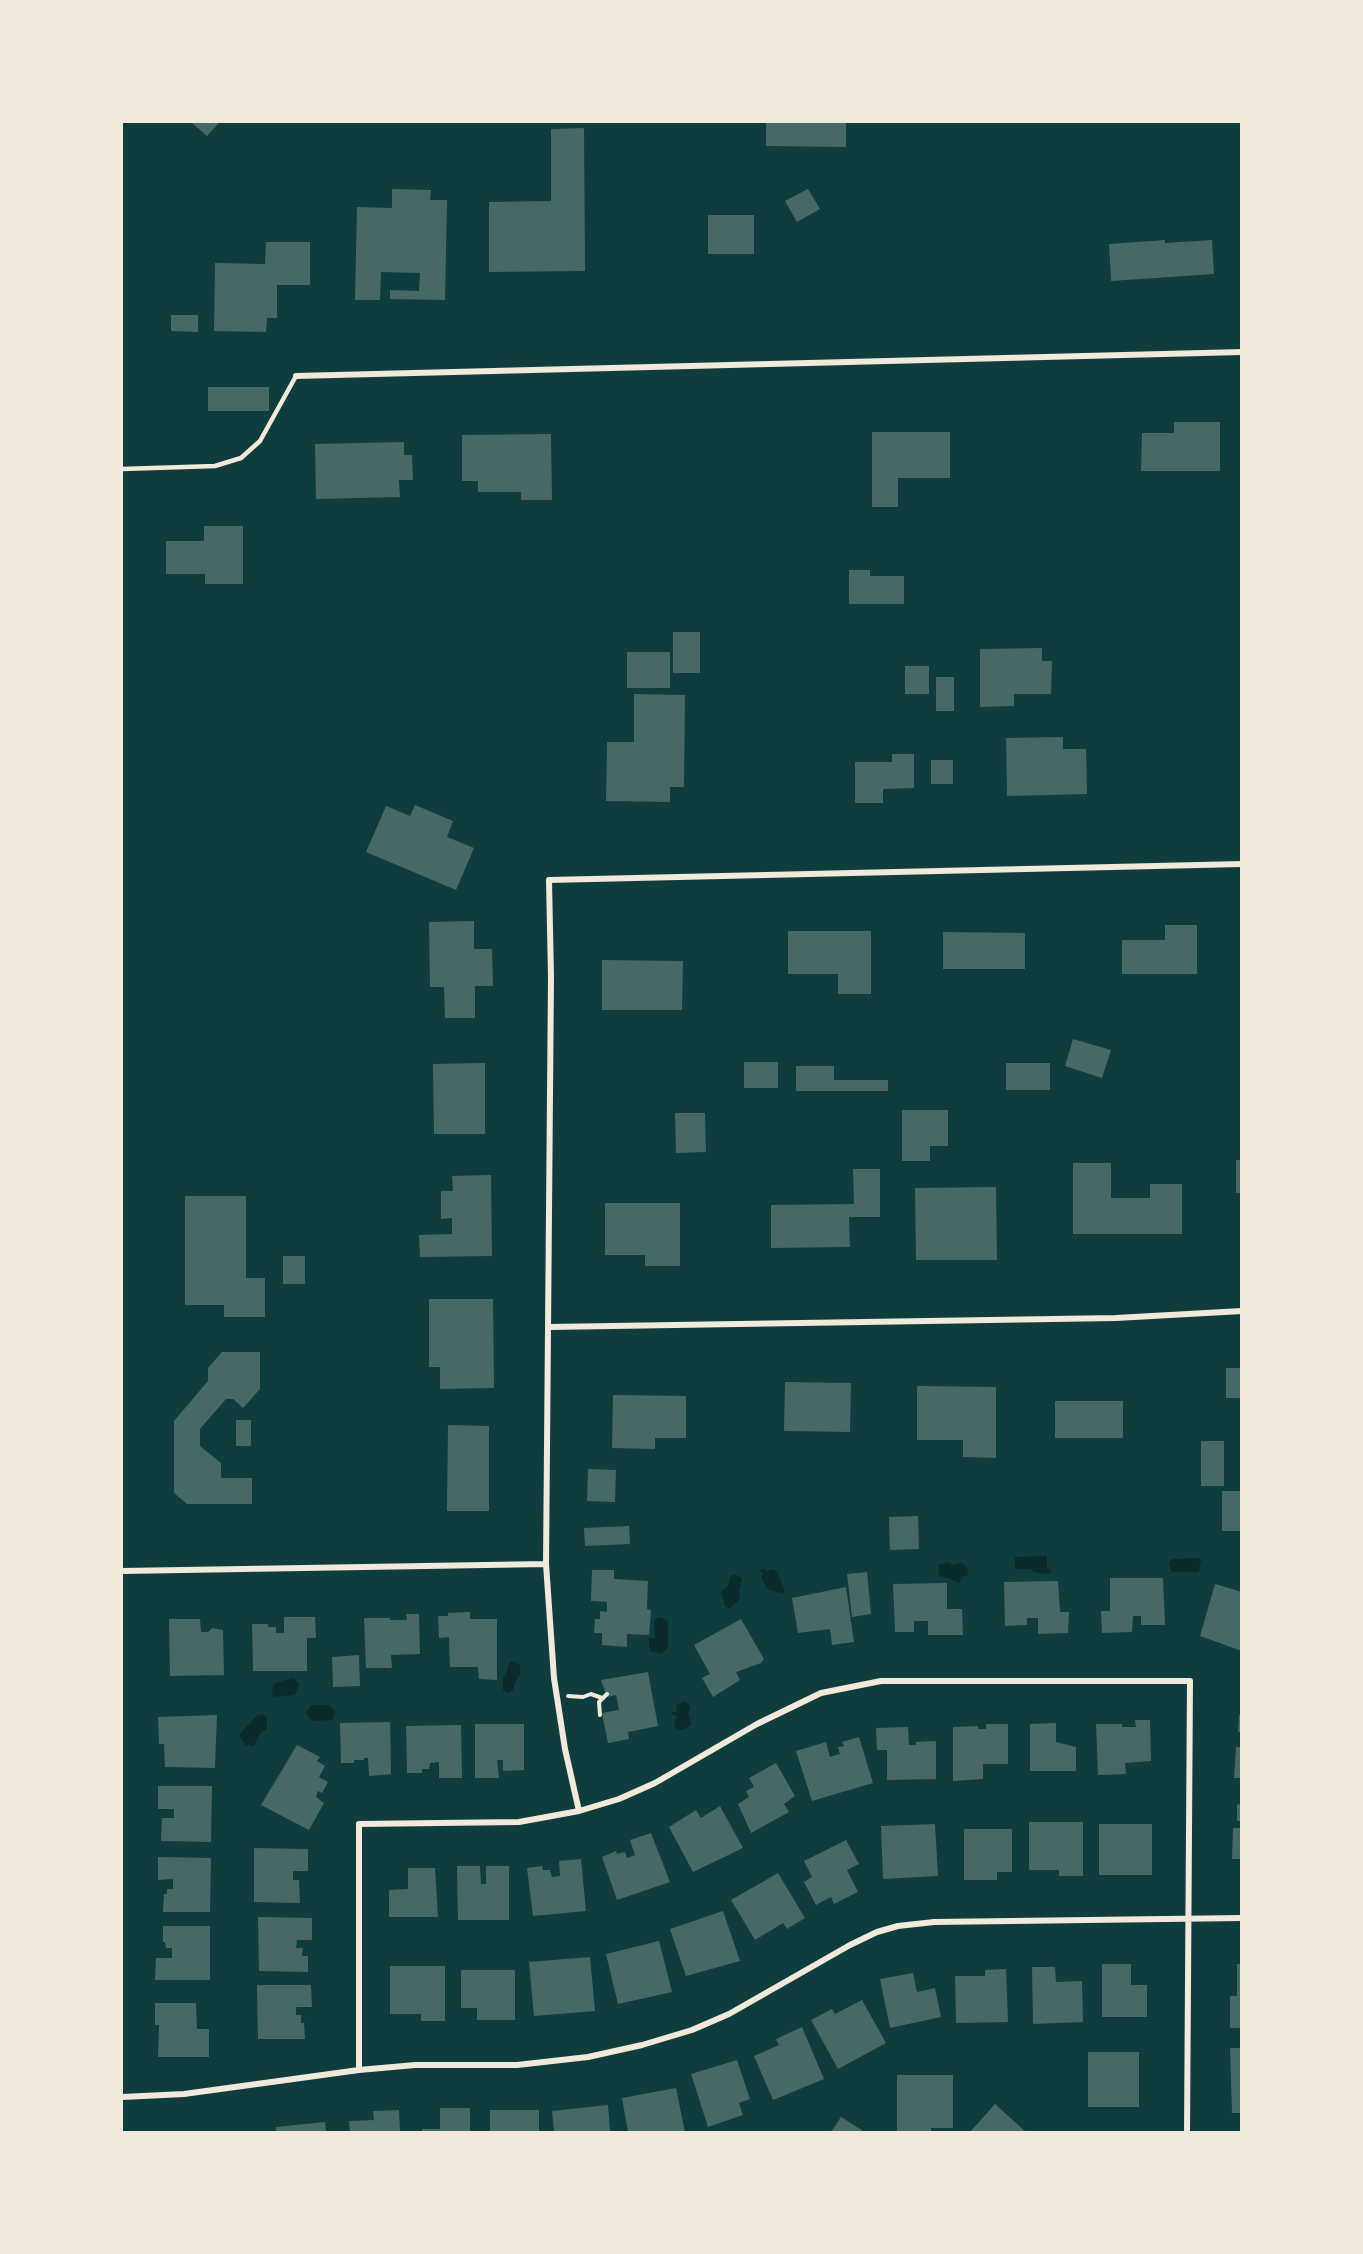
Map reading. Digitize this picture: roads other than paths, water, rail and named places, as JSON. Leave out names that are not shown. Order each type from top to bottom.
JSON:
[{"type":"street","points":[[296,376],[1242,352]]},
{"type":"street","points":[[579,1811],[565,1749],[557,1698],[546,1564],[551,977],[549,880],[1242,864]]},
{"type":"street","points":[[549,1327],[1116,1318],[1242,1311]]},
{"type":"street","points":[[122,1571],[546,1564]]},
{"type":"street","points":[[359,2070],[359,1824],[519,1822],[579,1811],[619,1799],[655,1783],[757,1724],[821,1693],[881,1681],[1190,1681],[1187,2133]]},
{"type":"street","points":[[122,2097],[184,2094],[359,2070],[415,2065],[517,2065],[588,2057],[642,2045],[692,2030],[729,2014],[850,1945],[877,1932],[898,1926],[934,1922],[1242,1918]]},
{"type":"lane","points":[[122,469],[215,466],[241,458],[260,441],[296,376]]},
{"type":"water","points":[[1047,1556],[1047,1568],[1052,1573],[1033,1572],[1032,1569],[1015,1569],[1015,1557]]},
{"type":"water","points":[[1199,1558],[1201,1560],[1199,1572],[1173,1572],[1170,1569],[1169,1563],[1172,1559]]},
{"type":"water","points":[[947,1562],[967,1566],[968,1575],[961,1577],[960,1583],[940,1576],[938,1573],[939,1565]]},
{"type":"water","points":[[763,1568],[767,1571],[773,1569],[777,1571],[785,1592],[767,1589],[761,1577],[763,1574],[759,1570]]},
{"type":"water","points":[[734,1574],[742,1578],[740,1599],[729,1609],[724,1605],[720,1592],[727,1587]]},
{"type":"water","points":[[660,1617],[668,1621],[668,1647],[661,1654],[651,1651],[649,1646],[649,1638],[655,1638],[654,1623],[656,1618]]},
{"type":"water","points":[[512,1661],[520,1665],[520,1675],[513,1690],[509,1693],[503,1690],[503,1678]]},
{"type":"water","points":[[291,1678],[299,1684],[295,1695],[274,1697],[273,1684]]},
{"type":"water","points":[[684,1701],[691,1706],[688,1714],[691,1723],[689,1727],[682,1730],[675,1728],[674,1722],[677,1717],[672,1712],[677,1712],[676,1706]]},
{"type":"water","points":[[311,1705],[330,1705],[336,1712],[332,1720],[312,1721],[306,1713]]},
{"type":"water","points":[[262,1714],[267,1717],[267,1729],[261,1732],[254,1746],[245,1745],[239,1735],[256,1716]]}]
